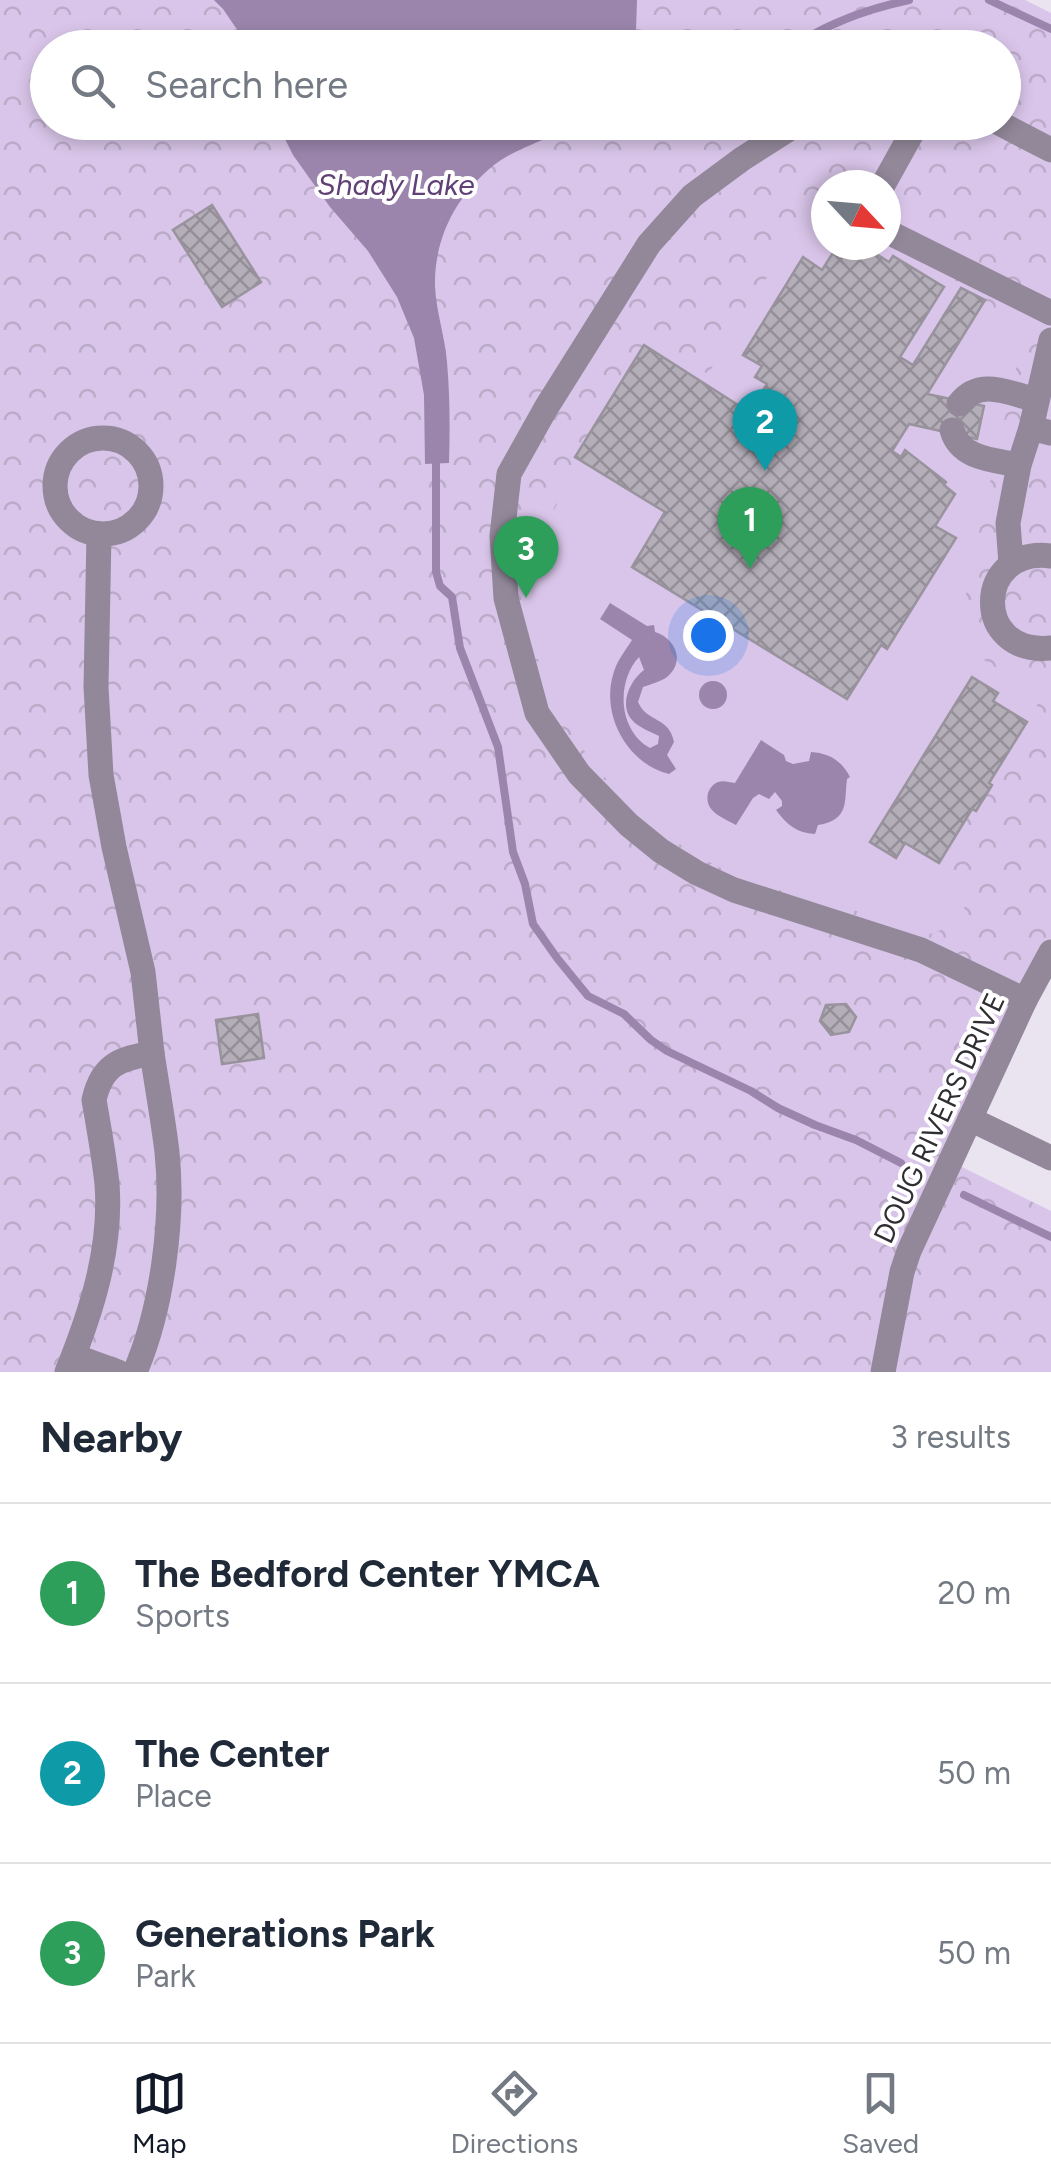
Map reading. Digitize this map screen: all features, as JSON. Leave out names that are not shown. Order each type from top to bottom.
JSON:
[{"type":"street","points":[[1021,134],[1051,150]]},
{"type":"street","points":[[773,140],[692,196],[649,244],[509,474],[502,536],[506,598],[537,713],[579,774],[661,852],[734,890],[921,950],[1025,1000]]},
{"type":"street","points":[[891,170],[908,140]]},
{"type":"street","points":[[901,239],[1051,314]]},
{"type":"street","points":[[1011,564],[1008,523],[1019,465],[1041,430],[1036,400],[1051,340]]},
{"type":"street","points":[[959,404],[979,388],[990,387],[1036,400]]},
{"type":"street","points":[[952,430],[963,449],[1019,465]]},
{"type":"street","points":[[99,534],[96,687],[100,775],[143,972],[167,1154],[169,1198],[157,1305],[135,1372]]},
{"type":"street","points":[[1051,556],[1037,554],[1011,564],[993,591],[992,607],[996,623],[1019,646],[1051,648]]},
{"type":"street","name":"DOUG RIVERS DRIVE","points":[[882,1372],[902,1272],[970,1118],[1051,952]]},
{"type":"street","points":[[118,1372],[71,1364],[98,1282],[106,1232],[107,1187],[94,1100],[102,1076],[120,1059],[152,1053]]},
{"type":"street","points":[[970,1118],[1051,1158]]},
{"type":"green space","points":[[0,0],[1025,0],[1051,13],[1051,952],[950,1161],[1051,1211],[1051,1372],[0,1372]]},
{"type":"green space","points":[[808,210],[811,260],[901,260],[901,253],[977,292],[975,298],[1026,324],[966,599],[973,630],[988,651],[984,660],[1042,697],[976,811],[972,809],[939,862],[962,877],[965,917],[952,925],[921,934],[766,886],[703,859],[642,815],[615,789],[570,729],[553,697],[536,653],[522,587],[530,583],[528,562],[579,460],[575,457],[649,338],[708,374]]},
{"type":"water","points":[[214,0],[637,0],[636,30],[237,30]]},
{"type":"water","name":"Shady Lake","points":[[286,140],[543,140],[514,153],[481,177],[459,204],[443,234],[435,286],[447,362],[449,463],[425,464],[424,395],[414,338],[397,297],[368,251]]},
{"type":"water","points":[[610,603],[647,626],[654,625],[655,632],[668,639],[676,651],[673,671],[643,687],[638,702],[671,734],[674,742],[667,755],[676,769],[669,774],[641,760],[621,736],[610,691],[618,661],[632,640],[600,619]],"holes":[[[639,657],[644,670],[630,688],[626,703],[635,723],[659,736],[658,744],[650,748],[632,730],[624,705],[627,679]]]},
{"type":"water","points":[[713,681],[723,685],[727,695],[723,705],[713,709],[703,705],[699,695],[703,685]]},
{"type":"water","points":[[761,740],[793,764],[809,761],[811,752],[839,762],[850,777],[843,808],[836,819],[818,825],[815,834],[798,830],[776,810],[782,801],[775,792],[769,799],[759,794],[753,798],[736,825],[710,808],[707,800],[714,784],[735,783]]},
{"type":"building","points":[[212,205],[261,282],[222,307],[173,230]]},
{"type":"building","points":[[803,257],[822,270],[828,260],[900,260],[944,287],[900,357],[913,365],[961,288],[985,300],[927,394],[984,406],[977,439],[909,424],[892,451],[901,457],[905,450],[946,482],[944,485],[955,494],[935,526],[956,538],[887,649],[881,645],[847,699],[632,567],[665,512],[575,457],[644,345],[749,412],[767,384],[755,377],[762,366],[743,355]]},
{"type":"building","points":[[972,677],[998,693],[993,701],[1027,722],[976,811],[972,809],[939,863],[905,843],[896,858],[870,842]]},
{"type":"building","points":[[846,1004],[856,1017],[849,1032],[831,1035],[820,1021],[826,1005]]},
{"type":"building","points":[[258,1014],[264,1058],[222,1064],[216,1020]]},
{"type":"waterway","points":[[821,30],[909,0]]},
{"type":"waterway","points":[[989,0],[1051,29]]},
{"type":"waterway","points":[[436,453],[436,572],[440,586],[452,597],[460,648],[498,747],[513,852],[533,924],[588,996],[624,1014],[667,1051],[778,1108],[901,1163]]},
{"type":"waterway","points":[[964,1195],[1051,1237]]},
{"type":"place","name":"The Center","points":[[765,471]]},
{"type":"place","name":"The Bedford Center YMCA","points":[[750,569]]},
{"type":"place","name":"Generations Park","points":[[526,598]]}]
